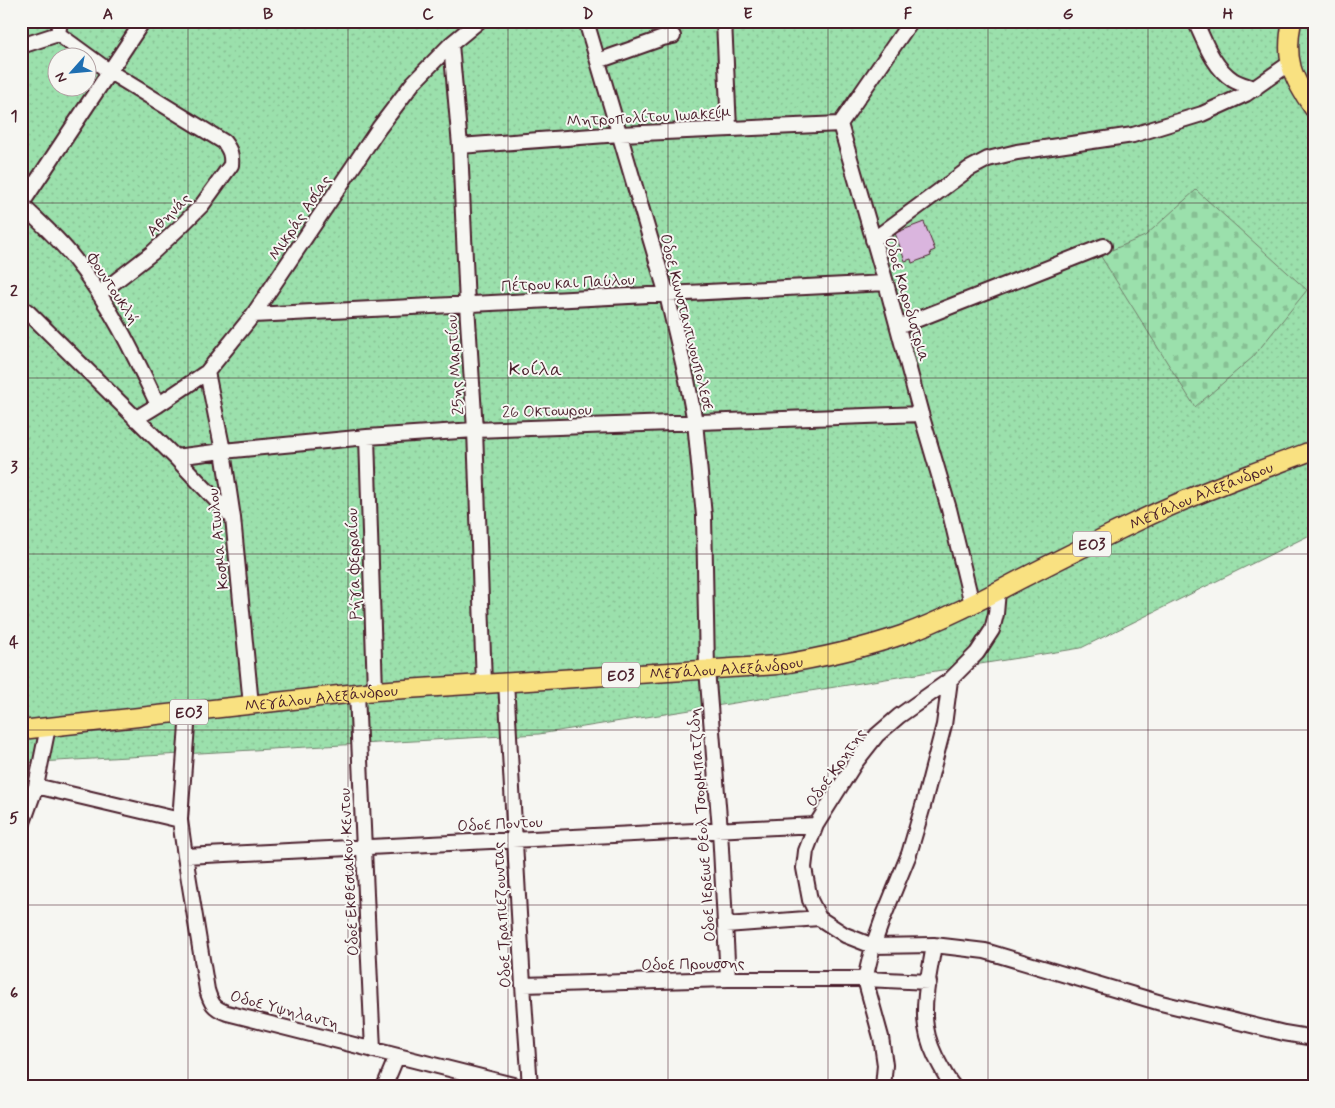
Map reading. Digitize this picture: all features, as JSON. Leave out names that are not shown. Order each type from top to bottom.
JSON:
[{"type":"main road","points":[[1292,21],[1288,46],[1290,63],[1296,82],[1314,109]]},
{"type":"main road","name":"Μεγάλου Αλεξάνδρου","points":[[21,730],[375,691],[777,665],[826,657],[870,646],[903,634],[972,604],[1139,520],[1201,493],[1307,452]]},
{"type":"street","points":[[21,205],[143,21]]},
{"type":"street","name":"Μικράς Ασίας","points":[[136,419],[207,372],[253,315],[385,120],[413,83],[451,44],[479,21]]},
{"type":"street","name":"Oδοε Κωνσταντινουπολεσε","points":[[586,21],[667,295],[695,422],[704,516],[707,669]]},
{"type":"street","points":[[724,21],[729,129]]},
{"type":"street","points":[[840,124],[911,21]]},
{"type":"street","points":[[1195,21],[1218,66],[1235,81],[1255,89]]},
{"type":"street","points":[[21,46],[59,27],[110,72]]},
{"type":"street","points":[[598,60],[673,36]]},
{"type":"street","name":"25ης Μαρτίου","points":[[451,44],[460,146],[476,430],[484,684]]},
{"type":"street","points":[[873,240],[969,169],[988,159],[1017,152],[1133,135],[1202,114],[1255,89],[1290,63]]},
{"type":"street","name":"Αθηνάς","points":[[99,294],[152,253],[202,206],[230,165],[232,158],[230,150],[224,142],[110,72]]},
{"type":"street","name":"Μητροπολίτου Ιωακείμ","points":[[460,146],[620,134],[840,124]]},
{"type":"street","name":"Oδοε Καροδιστρια","points":[[840,124],[949,510],[972,604]]},
{"type":"street","name":"Φουντουκλή","points":[[21,205],[72,256],[99,294],[136,357],[158,405]]},
{"type":"street","points":[[898,327],[1104,246]]},
{"type":"street","name":"Πέτρου και Παύλου","points":[[253,315],[886,283]]},
{"type":"street","points":[[21,307],[175,457],[233,518]]},
{"type":"street","name":"Κοσμα Ατωλου","points":[[207,372],[223,451],[233,518],[251,705]]},
{"type":"street","name":"26 Οκτοωρου","points":[[175,457],[367,436],[476,430],[921,414]]},
{"type":"street","name":"Ρήγα Φερραίου","points":[[367,436],[375,691]]},
{"type":"street","name":"Oδοε Κρητης","points":[[819,918],[810,900],[804,868],[806,851],[816,825],[855,763],[877,735],[899,716],[950,680],[977,652],[992,630],[996,614],[998,591]]},
{"type":"street","name":"Oδοε Ιερεωε Θεολ Τσορμπατζιδη","points":[[707,669],[720,830],[728,979]]},
{"type":"street","points":[[883,1087],[885,1065],[881,1037],[865,979],[872,946],[909,854],[923,806],[944,725],[950,680]]},
{"type":"street","name":"Oδοε Τραπιεζουντας","points":[[506,682],[522,985],[521,1086]]},
{"type":"street","name":"Oδοε Εκθεσιακου Κεντου","points":[[357,693],[373,1050]]},
{"type":"street","name":"Oδοε Υψηλαντη","points":[[188,712],[180,820],[206,990],[211,1002],[218,1010],[521,1086]]},
{"type":"street","points":[[21,828],[36,786],[48,727]]},
{"type":"street","points":[[36,786],[180,820]]},
{"type":"street","name":"Oδοε Ποντου","points":[[185,856],[816,825]]},
{"type":"street","points":[[726,925],[819,918],[845,935],[872,946],[934,945],[985,951],[1161,1003],[1284,1033],[1314,1038]]},
{"type":"street","points":[[934,945],[925,1007],[926,1026],[936,1058],[954,1087]]},
{"type":"street","name":"Oδοε Προυσσης","points":[[522,985],[728,979],[865,979],[929,982]]},
{"type":"street","points":[[384,1087],[397,1056]]},
{"type":"green space","points":[[21,21],[1314,21],[1314,533],[1081,648],[539,734],[21,763]]},
{"type":"green space","points":[[1196,190],[1307,290],[1253,357],[1195,407],[1100,255],[1145,236]]},
{"type":"building","points":[[924,222],[935,250],[930,252],[931,256],[912,263],[911,259],[905,261],[895,233]]},
{"type":"district","name":"Κοίλα","points":[[536,368]]}]
